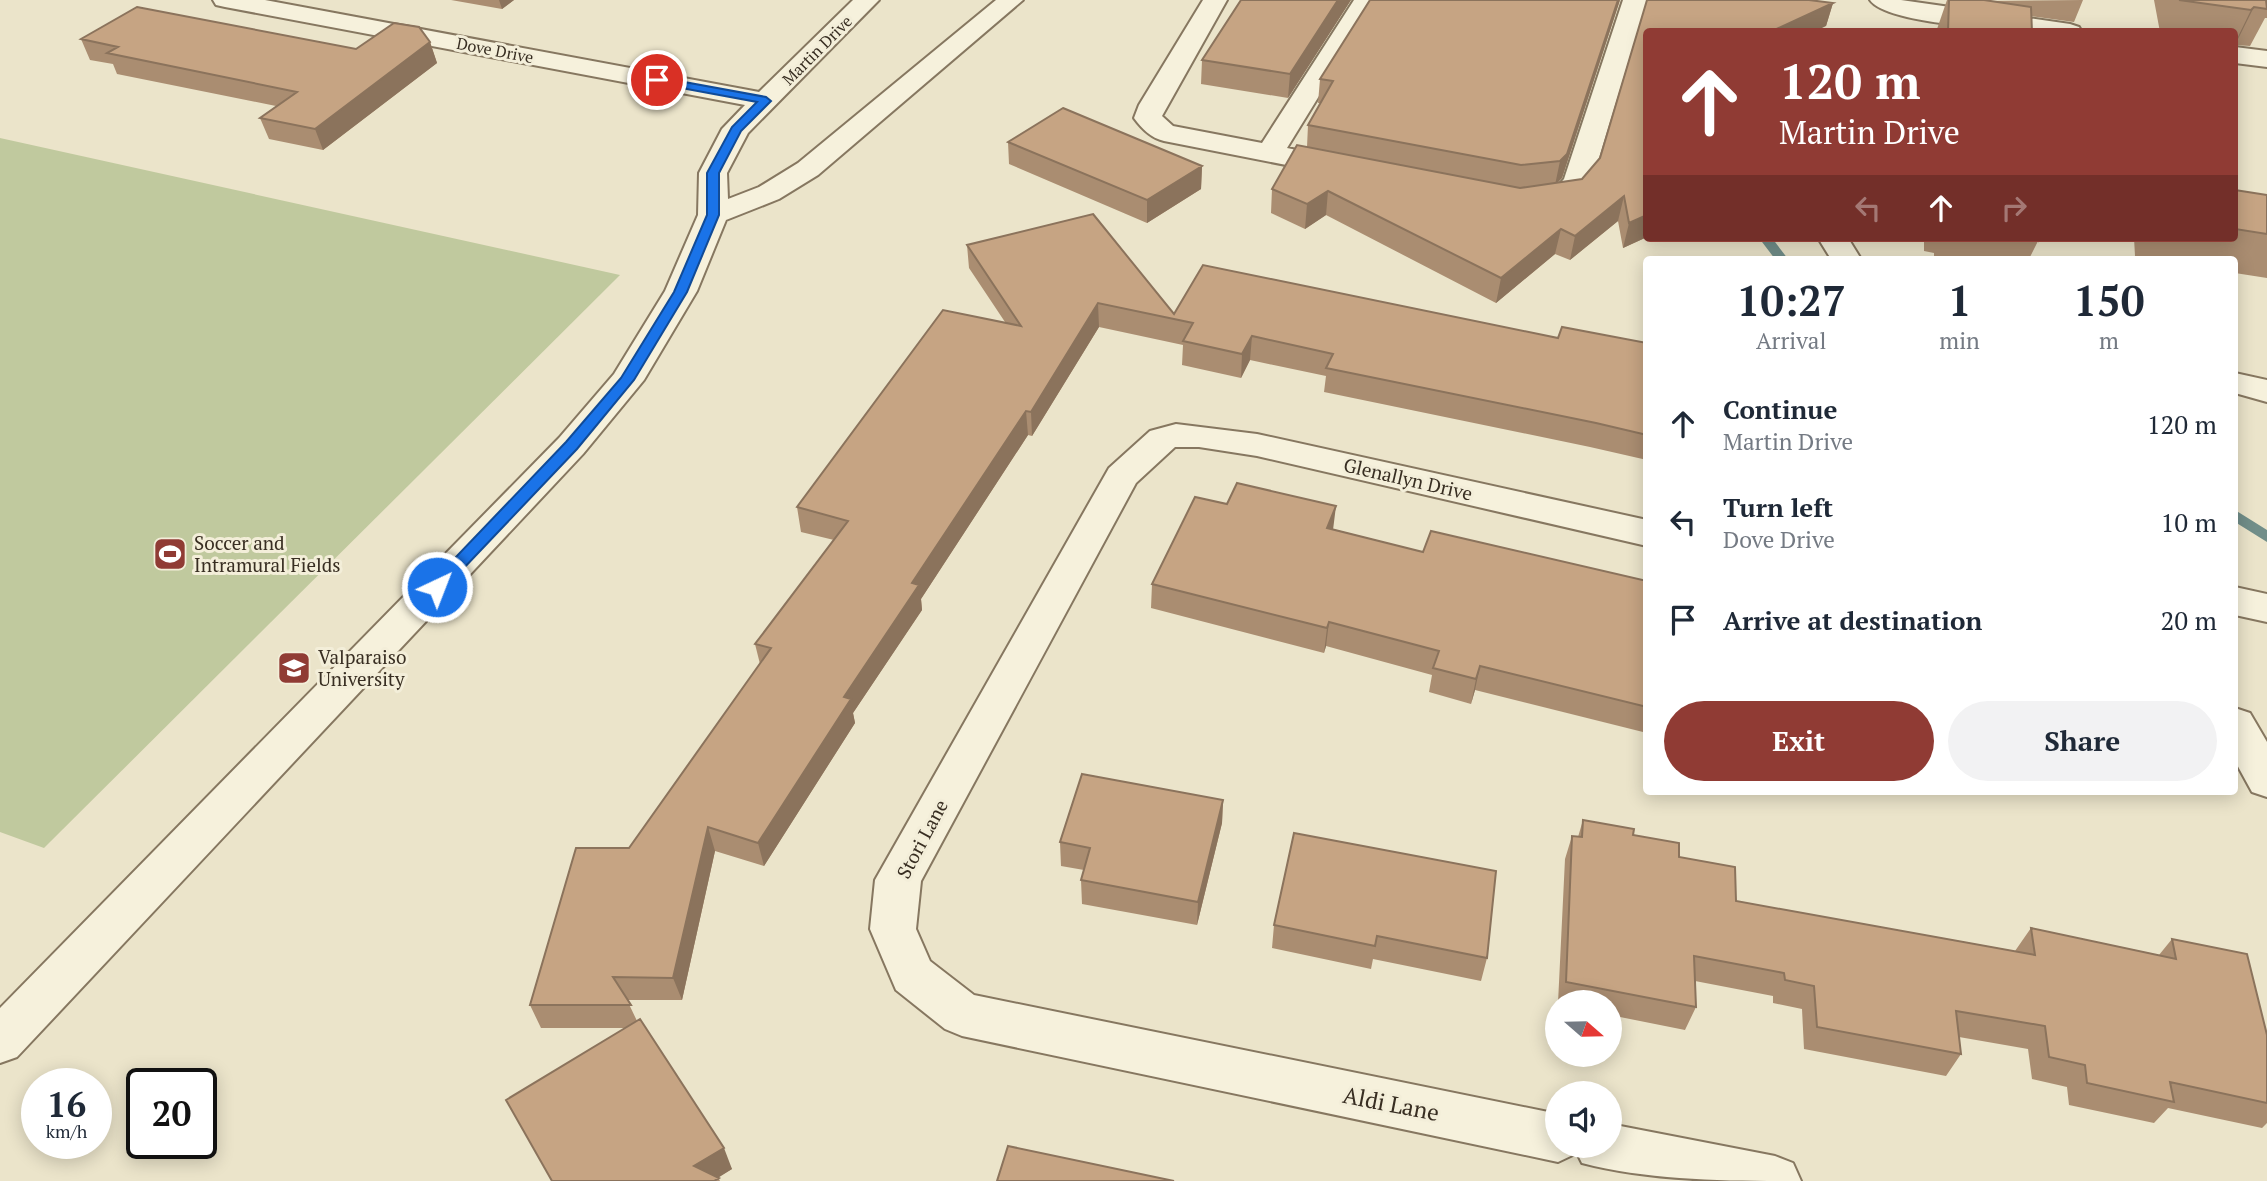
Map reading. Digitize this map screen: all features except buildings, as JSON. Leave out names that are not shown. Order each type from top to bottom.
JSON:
[{"type":"street","name":"Dove Drive","points":[[225,0],[766,101]]},
{"type":"street","name":"Martin Drive","points":[[713,215],[713,173],[736,129],[867,0]]},
{"type":"street","points":[[0,1041],[571,446],[634,369],[681,292],[713,215],[769,193],[808,169],[1011,0]]},
{"type":"street","points":[[1215,0],[1148,118],[1164,133],[1365,172]]},
{"type":"street","points":[[1270,153],[1366,0]]},
{"type":"street","points":[[1516,201],[1565,196],[1578,181],[1634,0]]},
{"type":"street","points":[[1882,0],[1895,7],[2042,28]]},
{"type":"street","points":[[2238,55],[2267,59]]},
{"type":"street","points":[[2238,384],[2267,391]]},
{"type":"street","name":"Glenallyn Drive","points":[[1168,436],[1211,437],[1257,445],[1643,532]]},
{"type":"street","name":"Stori Lane","points":[[1168,436],[1122,476],[898,880],[893,929],[913,975],[962,1014],[1224,1070]]},
{"type":"street","points":[[2238,602],[2267,608]]},
{"type":"street","points":[[2238,729],[2267,780]]},
{"type":"street","name":"Aldi Lane","points":[[1224,1070],[1545,1135]]},
{"type":"street","points":[[1622,1150],[1775,1181]]},
{"type":"green space","name":"Soccer and Intramural Fields","points":[[0,138],[620,275],[44,848],[0,832]]},
{"type":"waterway","points":[[1768,242],[1780,256]]},
{"type":"waterway","points":[[2238,517],[2267,537]]},
{"type":"place","name":"Soccer and Intramural Fields","points":[[170,554]]},
{"type":"place","name":"Valparaiso University","points":[[294,668]]},
{"type":"route","points":[[437,587],[571,446],[627,380],[681,292],[713,215],[713,173],[736,129],[766,101],[657,80]]}]
